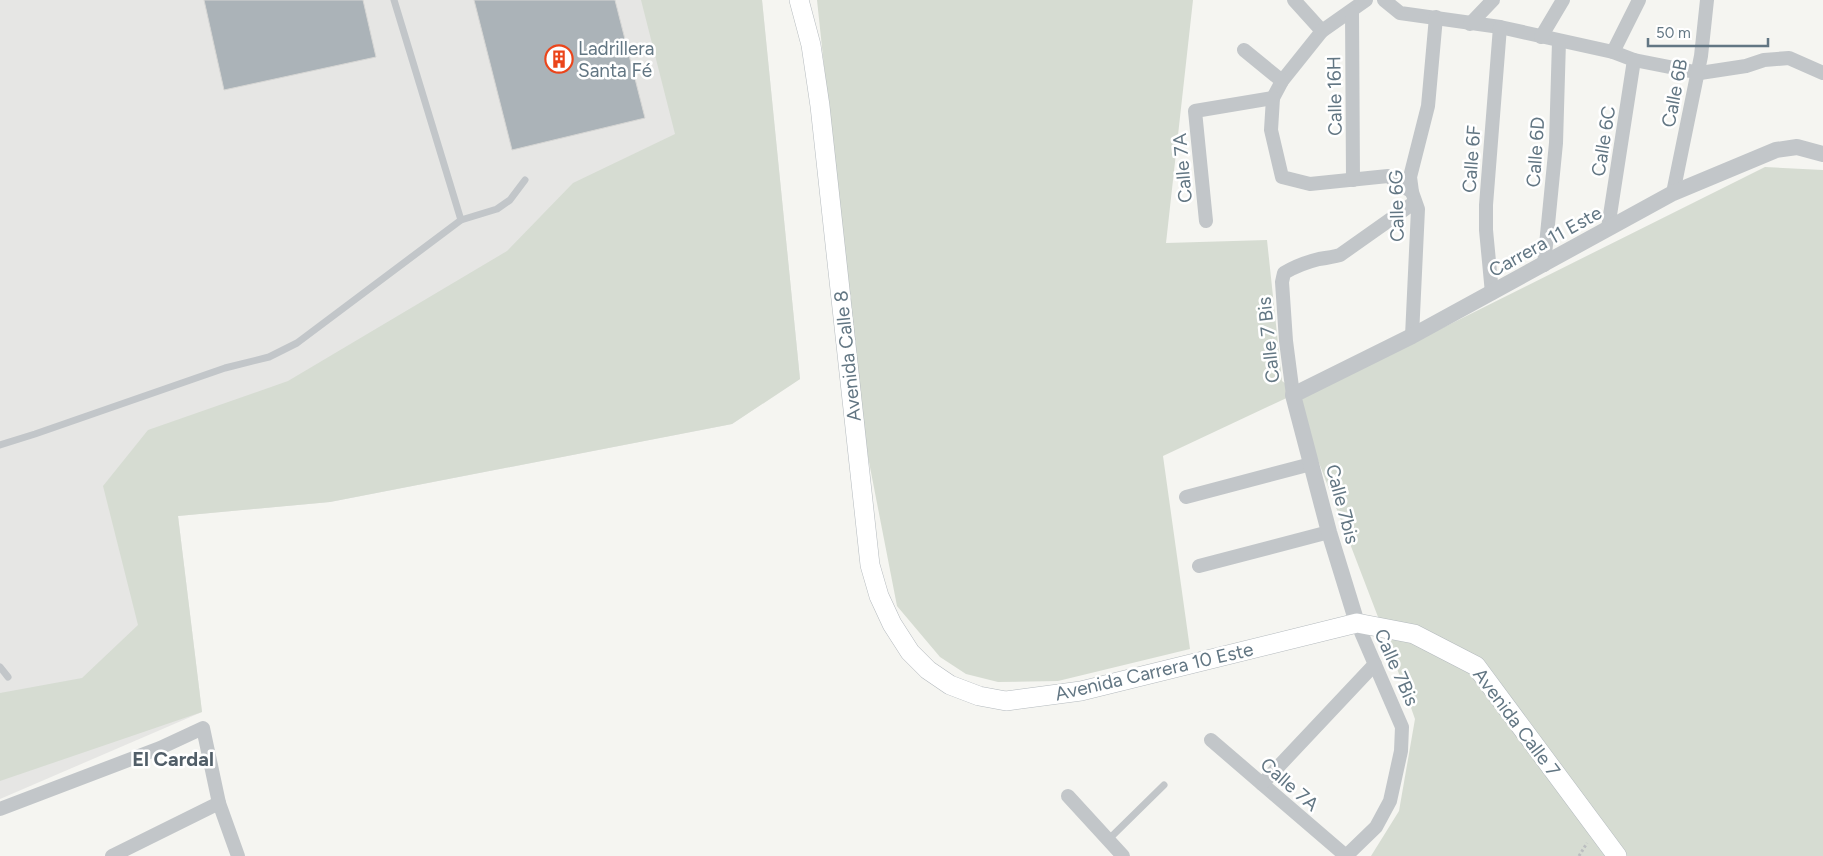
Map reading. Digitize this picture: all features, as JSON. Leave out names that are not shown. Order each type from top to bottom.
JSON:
[{"type":"main road","name":"Avenida Calle 8","points":[[799,0],[811,45],[820,106],[870,565],[879,596],[892,624],[910,652],[928,670],[950,685]]},
{"type":"main road","name":"Avenida Carrera 10 Este","points":[[950,685],[979,696],[1006,701],[1081,691],[1357,623]]},
{"type":"main road","name":"Avenida Calle 7","points":[[1357,623],[1414,634],[1476,666],[1617,856]]},
{"type":"street","points":[[1294,0],[1322,31]]},
{"type":"street","points":[[1366,0],[1322,31],[1282,81],[1273,98],[1271,130],[1282,177],[1310,184],[1388,176],[1414,197]]},
{"type":"street","points":[[1384,0],[1400,13],[1500,28],[1613,52],[1634,60],[1698,72],[1746,66],[1764,60],[1789,58],[1823,73]]},
{"type":"street","points":[[1470,24],[1493,0]]},
{"type":"street","points":[[1541,37],[1564,0]]},
{"type":"street","points":[[1613,52],[1639,0]]},
{"type":"street","name":"Calle 6B","points":[[1673,193],[1698,72],[1707,0]]},
{"type":"street","name":"Calle 16H","points":[[1352,11],[1353,180]]},
{"type":"street","name":"Calle 6G","points":[[1412,336],[1418,209],[1410,177],[1428,106],[1436,17]]},
{"type":"street","name":"Calle 6F","points":[[1492,293],[1486,230],[1486,205],[1500,28]]},
{"type":"street","name":"Calle 6D","points":[[1544,264],[1556,143],[1559,41]]},
{"type":"street","points":[[1244,50],[1282,81]]},
{"type":"street","name":"Calle 6C","points":[[1608,228],[1634,60]]},
{"type":"street","name":"Calle 7A","points":[[1206,221],[1195,111],[1273,98]]},
{"type":"street","name":"Carrera 11 Este","points":[[1293,394],[1412,336],[1673,193],[1776,150],[1797,147],[1823,154]]},
{"type":"street","name":"Calle 7 Bis","points":[[1293,394],[1286,341],[1282,282],[1284,273],[1320,259],[1340,255],[1414,197]]},
{"type":"street","name":"Calle 7bis","points":[[1293,394],[1329,532],[1357,623]]},
{"type":"street","points":[[1186,497],[1311,464]]},
{"type":"street","points":[[1199,566],[1329,532]]},
{"type":"street","name":"Calle 7Bis","points":[[1346,856],[1376,827],[1390,801],[1401,750],[1402,727],[1357,623]]},
{"type":"street","points":[[1262,784],[1375,664]]},
{"type":"street","points":[[0,809],[160,748],[202,728],[219,803],[238,856]]},
{"type":"street","name":"Calle 7A","points":[[1211,740],[1346,856]]},
{"type":"street","points":[[1068,796],[1124,856]]},
{"type":"street","points":[[112,856],[219,803]]},
{"type":"lane","points":[[394,0],[461,220]]},
{"type":"lane","points":[[0,445],[225,368],[269,357],[297,343],[461,220],[497,209],[510,200],[525,180]]},
{"type":"lane","points":[[0,667],[8,676]]},
{"type":"lane","points":[[1108,840],[1164,785]]},
{"type":"shaded area","points":[[0,0],[762,0],[800,379],[732,424],[330,502],[178,516],[202,712],[0,799]]},
{"type":"shaded area","points":[[641,0],[762,0],[800,379],[732,424],[330,502],[178,516],[202,712],[0,781],[0,693],[82,678],[138,625],[103,486],[148,430],[288,381],[507,251],[573,183],[675,134]]},
{"type":"shaded area","points":[[817,0],[1193,0],[1166,243],[1267,240],[1282,381],[1304,397],[1765,167],[1823,170],[1823,856],[1371,856],[1399,811],[1415,719],[1388,643],[1293,395],[1163,456],[1190,649],[1058,681],[998,682],[966,674],[940,657],[897,606],[862,426]]},
{"type":"building","points":[[204,0],[363,0],[376,57],[224,90]]},
{"type":"building","name":"Ladrillera Santa Fé","points":[[474,0],[615,0],[645,118],[512,150]]},
{"type":"place","name":"Ladrillera Santa Fé","points":[[559,59]]},
{"type":"district","name":"El Cardal","points":[[173,759]]}]
